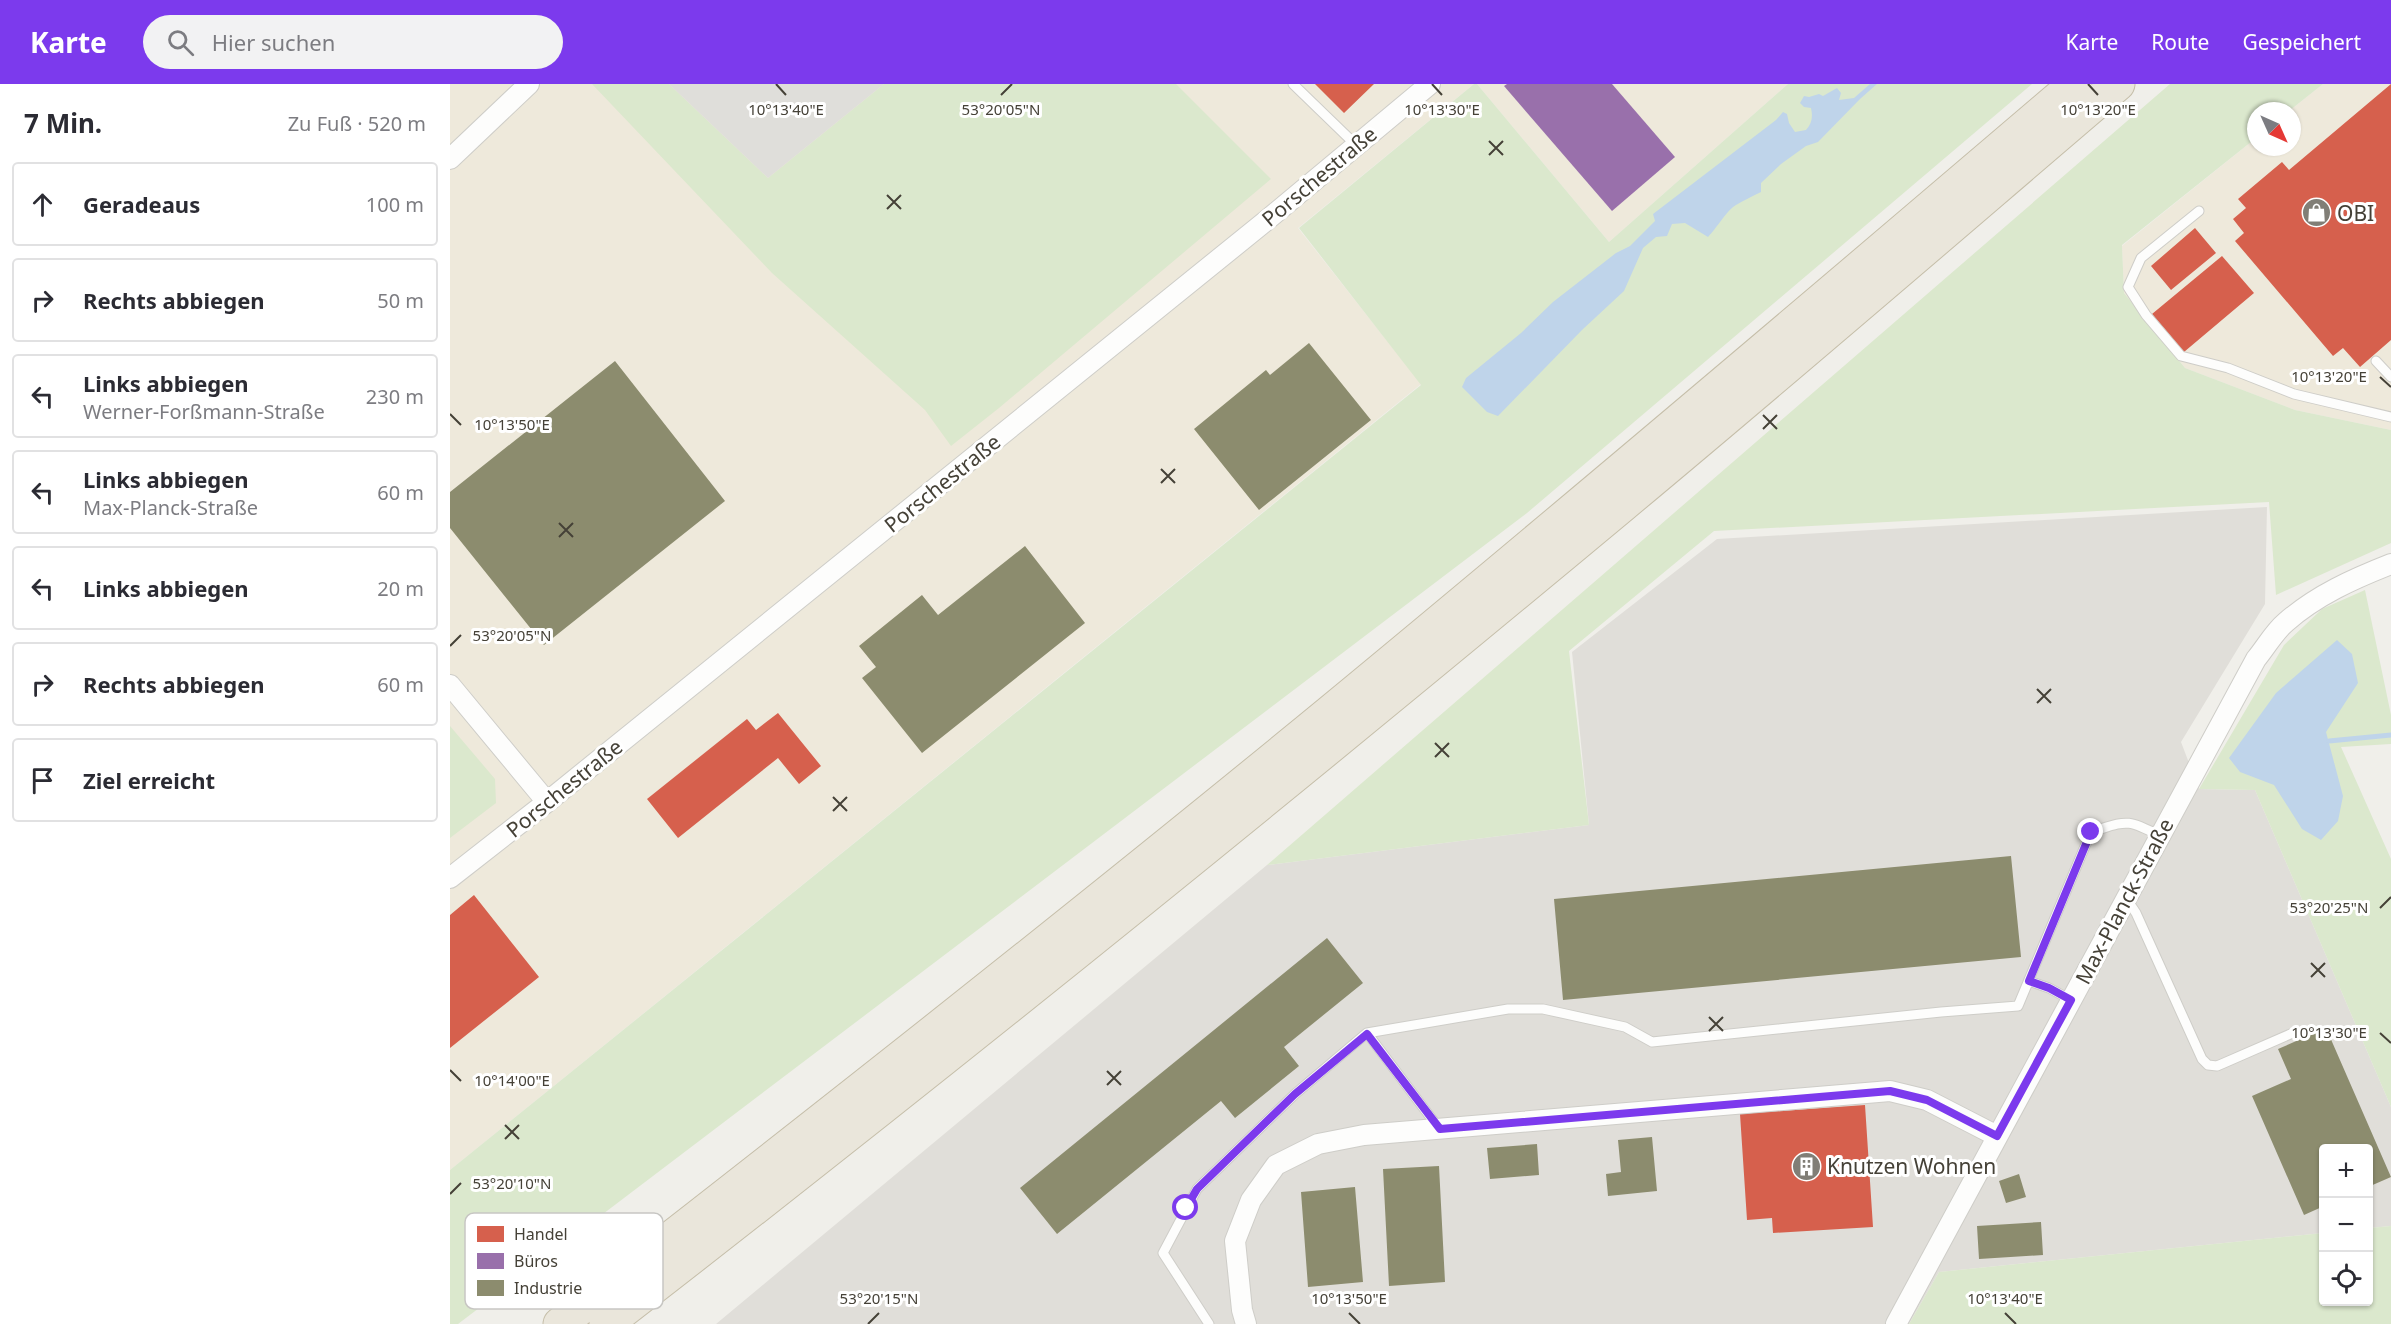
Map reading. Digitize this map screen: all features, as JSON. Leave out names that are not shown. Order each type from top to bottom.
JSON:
[{"type":"highway","points":[[663,1244],[943,1025],[1318,721],[1616,473],[2075,84]]},
{"type":"highway","points":[[663,1279],[960,1046],[1343,736],[1699,442],[2118,84]]},
{"type":"highway","points":[[560,1324],[579,1309]]},
{"type":"highway","points":[[606,1324],[625,1309]]},
{"type":"street","points":[[451,158],[529,84]]},
{"type":"street","name":"Porschestraße","points":[[450,878],[547,802],[1430,84]]},
{"type":"street","name":"Max-Planck-Straße","points":[[1896,1324],[2256,658],[2284,624],[2313,601],[2343,583],[2391,564]]},
{"type":"street","points":[[450,685],[547,802]]},
{"type":"street","points":[[1246,1324],[1242,1310],[1235,1241],[1251,1200],[1276,1165],[1317,1144],[1364,1136],[1890,1091],[1927,1100],[1997,1136]]},
{"type":"lane","points":[[1293,84],[1356,145]]},
{"type":"lane","points":[[2199,211],[2141,258],[2128,287],[2146,315],[2181,357],[2228,368],[2294,394],[2391,417]]},
{"type":"lane","points":[[2376,361],[2391,377]]},
{"type":"lane","points":[[1209,1324],[1162,1253],[1186,1208],[1197,1189],[1295,1094],[1367,1034],[1508,1010],[1543,1009],[1625,1027],[1652,1042],[2018,1006],[2091,832],[2124,821],[2138,824],[2160,836]]},
{"type":"lane","points":[[2126,898],[2136,913],[2202,1059],[2208,1065],[2217,1066],[2295,1032]]},
{"type":"lane","points":[[2029,981],[2049,988],[2071,1000]]},
{"type":"lane","points":[[1367,1034],[1440,1129]]},
{"type":"shaded area","points":[[450,84],[1474,84],[1298,228],[1421,384],[450,1170]]},
{"type":"shaded area","points":[[669,84],[884,84],[768,178]]},
{"type":"shaded area","points":[[1477,84],[1788,84],[1609,242]]},
{"type":"shaded area","points":[[2323,84],[2391,84],[2391,430],[2295,410],[2185,368],[2124,293],[2122,246],[2247,145],[2247,156],[2301,156],[2300,102]]},
{"type":"shaded area","points":[[2267,507],[2265,604],[2181,742],[2199,789],[2255,790],[2391,1107],[2391,1226],[2373,1228],[2373,1144],[2319,1144],[2319,1233],[1939,1272],[1909,1324],[716,1324],[1267,865],[1589,825],[1572,652],[1717,539]]},
{"type":"green space","points":[[592,84],[669,84],[768,178],[884,84],[1176,84],[1271,179],[951,446],[925,410],[772,273]]},
{"type":"green space","points":[[1474,84],[1477,84],[1609,242],[1788,84],[2032,84],[1527,513],[604,1213],[465,1213],[465,1309],[478,1309],[458,1324],[450,1324],[450,1170],[1421,385],[1299,228]]},
{"type":"green space","points":[[2170,84],[2323,84],[2300,102],[2247,102],[2247,145],[2122,245],[2124,293],[2185,368],[2295,410],[2391,430],[2391,543],[2276,595],[2269,502],[1714,531],[1569,651],[1589,825],[1267,865]]},
{"type":"green space","points":[[2365,590],[2391,715],[2391,744],[2341,747],[2391,859],[2391,1107],[2255,790],[2199,789],[2284,645],[2322,609]]},
{"type":"green space","points":[[450,726],[495,779],[496,803],[450,838]]},
{"type":"green space","points":[[2391,1226],[2391,1324],[1909,1324],[1939,1272],[2319,1233],[2319,1306],[2373,1306],[2373,1228]]},
{"type":"water","points":[[1870,84],[1877,84],[1818,142],[1806,146],[1781,164],[1761,183],[1761,192],[1733,207],[1708,237],[1685,223],[1672,224],[1667,236],[1656,237],[1643,248],[1624,291],[1582,330],[1498,416],[1487,412],[1462,387],[1466,378],[1521,333],[1553,302],[1616,253],[1630,246],[1655,221],[1653,214],[1776,120],[1783,112],[1787,114],[1789,123],[1795,132],[1806,130],[1811,122],[1812,114],[1811,108],[1804,107],[1800,103],[1804,96],[1819,94],[1823,96],[1837,88],[1841,93],[1839,100],[1854,98]]},
{"type":"water","points":[[2337,640],[2352,654],[2358,683],[2326,732],[2343,796],[2338,821],[2321,840],[2302,829],[2274,785],[2240,772],[2229,758],[2276,693]]},
{"type":"building: Handel","points":[[1315,84],[1374,84],[1344,113]]},
{"type":"building: Handel","name":"OBI","points":[[2391,84],[2391,340],[2360,367],[2343,348],[2333,356],[2235,241],[2244,233],[2233,219],[2246,208],[2238,199],[2282,162],[2289,170]]},
{"type":"building: Handel","points":[[2195,228],[2216,253],[2171,290],[2151,266]]},
{"type":"building: Handel","points":[[2222,256],[2254,293],[2184,352],[2152,314]]},
{"type":"building: Handel","points":[[778,713],[821,766],[799,784],[778,758],[678,838],[647,799],[747,719],[756,730]]},
{"type":"building: Handel","points":[[474,895],[539,977],[450,1048],[450,915]]},
{"type":"building: Handel","name":"Knutzen Wohnen","points":[[1865,1105],[1873,1227],[1773,1233],[1772,1218],[1747,1220],[1740,1114]]},
{"type":"building: Büros","points":[[1507,84],[1612,84],[1675,157],[1612,211],[1504,86]]},
{"type":"building: Industrie","points":[[1309,343],[1371,420],[1259,510],[1194,429],[1266,370],[1270,375]]},
{"type":"building: Industrie","points":[[615,361],[725,501],[544,645],[450,528],[450,492]]},
{"type":"building: Industrie","points":[[1025,546],[1085,623],[922,753],[862,678],[876,667],[859,646],[922,595],[938,615]]},
{"type":"building: Industrie","points":[[2011,856],[2021,957],[1563,1000],[1554,899]]},
{"type":"building: Industrie","points":[[1327,938],[1363,983],[1284,1047],[1299,1066],[1235,1118],[1221,1101],[1057,1234],[1020,1188]]},
{"type":"building: Industrie","points":[[2326,1028],[2391,1177],[2373,1185],[2373,1144],[2319,1144],[2319,1208],[2304,1215],[2252,1096],[2291,1079],[2278,1049]]},
{"type":"building: Industrie","points":[[1652,1137],[1657,1191],[1608,1196],[1606,1174],[1621,1172],[1618,1140]]},
{"type":"building: Industrie","points":[[1537,1144],[1539,1175],[1490,1179],[1487,1148]]},
{"type":"building: Industrie","points":[[1439,1166],[1445,1282],[1389,1286],[1383,1169]]},
{"type":"building: Industrie","points":[[2019,1174],[2026,1197],[2006,1203],[1999,1181]]},
{"type":"building: Industrie","points":[[1355,1187],[1363,1282],[1308,1287],[1301,1192]]},
{"type":"building: Industrie","points":[[2041,1222],[2043,1255],[1979,1259],[1977,1226]]},
{"type":"waterway","points":[[2329,741],[2391,735]]},
{"type":"place","name":"OBI","points":[[2316,213]]},
{"type":"place","name":"Knutzen Wohnen","points":[[1806,1166]]},
{"type":"route","points":[[1186,1208],[1197,1189],[1295,1094],[1367,1034],[1440,1129],[1890,1091],[1927,1100],[1997,1136],[2071,1000],[2049,988],[2029,981],[2091,832]]}]
